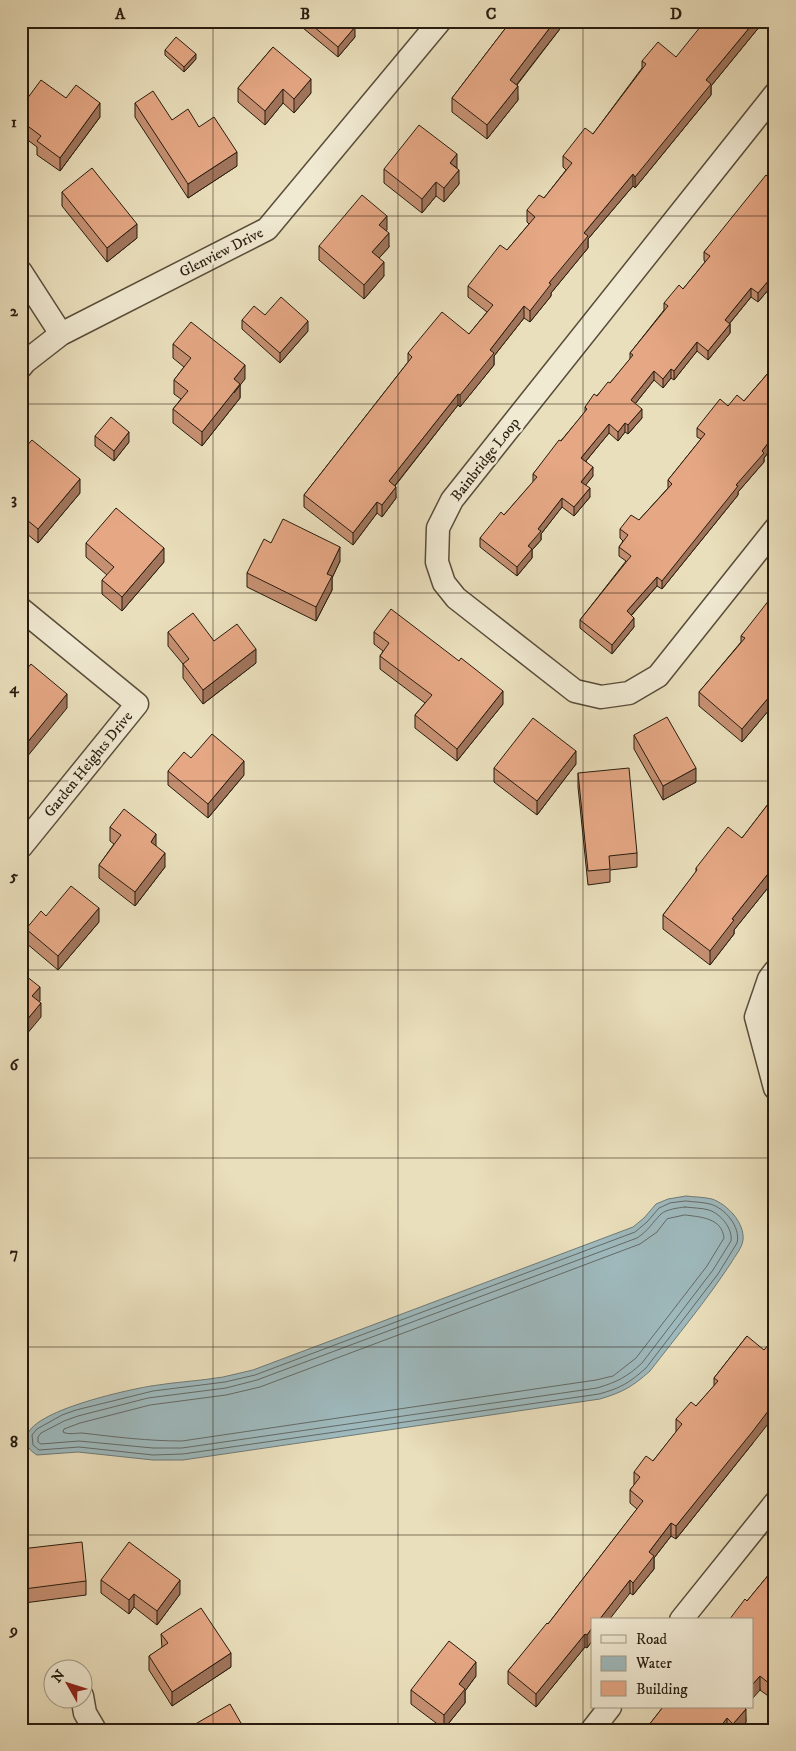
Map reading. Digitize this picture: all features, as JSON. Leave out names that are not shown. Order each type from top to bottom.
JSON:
[{"type":"street","name":"Glenview Drive","points":[[21,367],[61,334],[267,229],[440,21]]},
{"type":"street","name":"Bainbridge Loop","points":[[775,94],[452,500],[438,528],[437,562],[444,583],[456,598],[576,691],[601,697],[629,693],[658,676],[775,529]]},
{"type":"street","points":[[21,272],[61,334]]},
{"type":"street","name":"Garden Heights Drive","points":[[21,609],[137,704],[21,847]]},
{"type":"street","points":[[775,972],[769,979],[756,1017],[775,1088]]},
{"type":"street","points":[[683,1618],[775,1502]]},
{"type":"street","points":[[85,1708],[95,1730]]},
{"type":"street","points":[[592,1730],[609,1708]]},
{"type":"water","points":[[686,1196],[712,1199],[729,1210],[738,1221],[743,1234],[740,1249],[712,1291],[650,1371],[632,1385],[615,1394],[600,1399],[183,1460],[153,1460],[78,1452],[37,1455],[28,1446],[27,1437],[32,1428],[61,1410],[139,1388],[223,1377],[253,1370],[633,1227],[656,1204],[668,1199]]},
{"type":"building","points":[[307,21],[347,21],[355,27],[338,47]]},
{"type":"building","points":[[511,21],[555,21],[510,80],[518,86],[487,125],[452,98]]},
{"type":"building","points":[[705,21],[755,21],[706,80],[711,84],[635,177],[633,174],[584,233],[588,236],[549,283],[551,284],[530,311],[524,306],[490,350],[494,353],[460,395],[458,394],[389,481],[396,487],[382,505],[377,502],[353,533],[304,495],[412,357],[408,353],[442,312],[469,334],[493,305],[468,286],[500,245],[507,250],[535,217],[527,210],[539,195],[544,198],[572,163],[563,156],[585,128],[593,134],[646,64],[642,61],[658,42],[676,57]]},
{"type":"building","points":[[176,37],[196,54],[184,67],[165,50]]},
{"type":"building","points":[[273,47],[311,79],[294,99],[283,89],[265,111],[238,88]]},
{"type":"building","points":[[41,80],[66,98],[76,85],[100,103],[60,158],[37,141],[41,136],[21,121],[21,107]]},
{"type":"building","points":[[153,91],[172,120],[188,109],[199,127],[214,117],[237,152],[188,184],[135,103]]},
{"type":"building","points":[[419,125],[457,154],[450,163],[459,170],[444,188],[436,182],[422,199],[384,169]]},
{"type":"building","points":[[92,168],[137,224],[107,248],[62,192]]},
{"type":"building","points":[[775,174],[775,285],[769,280],[758,293],[751,288],[725,320],[730,324],[708,351],[697,342],[674,371],[671,369],[663,379],[654,371],[631,400],[642,409],[628,425],[625,423],[618,432],[609,424],[581,458],[593,467],[581,482],[590,488],[574,507],[562,498],[538,529],[541,531],[528,546],[532,549],[517,567],[480,538],[501,512],[504,515],[537,477],[533,474],[559,440],[561,441],[587,409],[585,407],[594,394],[597,396],[608,382],[610,383],[633,355],[630,353],[668,306],[664,303],[679,285],[683,289],[710,256],[704,252],[766,175],[771,179]]},
{"type":"building","points":[[362,195],[387,216],[379,225],[389,233],[372,252],[384,262],[364,285],[319,246]]},
{"type":"building","points":[[281,297],[308,321],[280,353],[242,320],[254,306],[265,315]]},
{"type":"building","points":[[191,322],[245,365],[234,379],[240,384],[202,432],[173,409],[188,391],[174,380],[191,358],[173,344]]},
{"type":"building","points":[[775,365],[775,434],[762,451],[764,453],[736,485],[738,486],[662,581],[657,577],[627,611],[634,618],[612,645],[580,620],[631,556],[619,547],[628,535],[620,529],[631,515],[639,520],[672,484],[668,480],[705,434],[697,428],[720,399],[728,406],[737,395],[744,401]]},
{"type":"building","points":[[111,417],[129,432],[114,451],[95,436]]},
{"type":"building","points":[[32,440],[80,479],[38,529],[21,515],[21,504],[27,498],[21,493],[21,452]]},
{"type":"building","points":[[116,508],[164,548],[122,597],[102,580],[114,567],[86,543]]},
{"type":"building","points":[[283,519],[340,547],[327,574],[332,576],[316,607],[247,573],[264,539],[271,543]]},
{"type":"building","points":[[773,595],[775,596],[775,690],[742,729],[699,692],[745,638],[741,636]]},
{"type":"building","points":[[391,609],[459,661],[461,658],[503,691],[457,749],[415,715],[432,695],[380,656],[389,643],[374,632]]},
{"type":"building","points":[[193,613],[214,641],[237,624],[256,649],[203,690],[183,664],[189,659],[168,632]]},
{"type":"building","points":[[31,664],[67,694],[22,749],[21,676]]},
{"type":"building","points":[[667,717],[696,768],[663,786],[634,735]]},
{"type":"building","points":[[533,718],[576,751],[537,801],[494,768]]},
{"type":"building","points":[[212,734],[244,761],[208,804],[168,771],[184,752],[191,758]]},
{"type":"building","points":[[629,768],[637,853],[609,856],[610,869],[588,871],[578,773]]},
{"type":"building","points":[[775,795],[775,865],[732,919],[734,920],[710,951],[663,915],[728,827],[742,838]]},
{"type":"building","points":[[124,809],[156,834],[151,842],[165,853],[135,892],[99,865],[121,835],[110,827]]},
{"type":"building","points":[[71,886],[99,908],[58,956],[26,929],[41,911],[46,916]]},
{"type":"building","points":[[21,972],[40,987],[32,996],[41,1003],[21,1027]]},
{"type":"building","points":[[747,1336],[764,1350],[775,1337],[775,1402],[676,1526],[671,1523],[649,1552],[654,1556],[633,1583],[630,1580],[601,1618],[591,1618],[591,1629],[587,1635],[585,1634],[536,1694],[508,1671],[548,1624],[643,1501],[630,1490],[640,1477],[634,1472],[646,1456],[653,1461],[682,1424],[676,1419],[691,1402],[696,1406],[718,1381],[714,1378]]},
{"type":"building","points":[[82,1542],[86,1581],[24,1589],[21,1572],[21,1549]]},
{"type":"building","points":[[129,1542],[180,1580],[157,1611],[134,1594],[129,1600],[101,1580]]},
{"type":"building","points":[[775,1567],[775,1680],[771,1685],[760,1676],[754,1683],[754,1618],[731,1618],[745,1599],[747,1601]]},
{"type":"building","points":[[201,1608],[231,1653],[172,1692],[149,1656],[168,1643],[161,1634]]},
{"type":"building","points":[[449,1641],[476,1662],[459,1684],[465,1689],[444,1715],[411,1690]]},
{"type":"building","points":[[230,1704],[245,1730],[185,1730]]},
{"type":"building","points":[[662,1708],[746,1709],[733,1724],[727,1718],[718,1730],[645,1730]]}]
